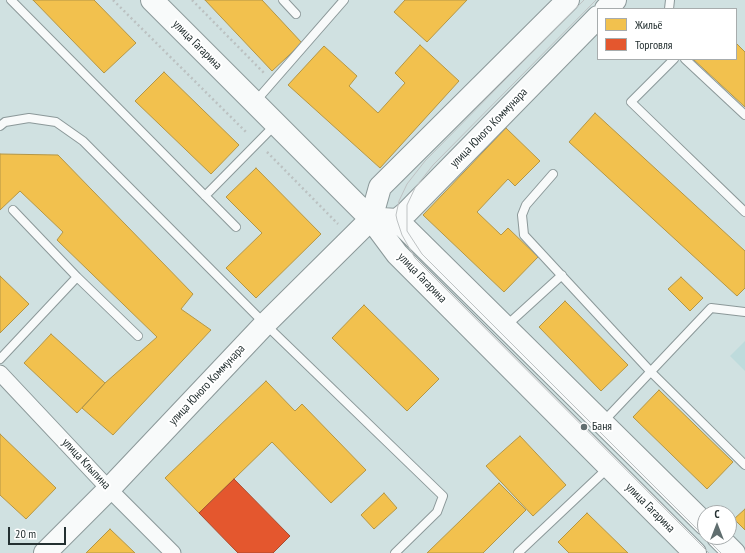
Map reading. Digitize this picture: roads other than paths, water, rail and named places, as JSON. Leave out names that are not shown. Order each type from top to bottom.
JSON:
[{"type":"street","name":"улица Юного Коммунара","points":[[45,553],[110,489],[264,324],[371,219],[380,187],[568,0]]},
{"type":"street","points":[[607,8],[614,0]]},
{"type":"street","name":"улица Гагарина","points":[[157,2],[254,103],[277,122],[371,219],[397,254],[695,553]]},
{"type":"street","name":"улица Юного Коммунара","points":[[397,220],[414,205],[597,18]]},
{"type":"street","points":[[371,219],[397,220]]},
{"type":"street","name":"улица Гагарина","points":[[397,220],[697,516]]},
{"type":"street","name":"улица Клыпина","points":[[0,373],[173,553]]},
{"type":"street","points":[[726,545],[734,553]]},
{"type":"lane","points":[[11,0],[236,227]]},
{"type":"lane","points":[[283,0],[296,14]]},
{"type":"lane","points":[[254,103],[344,0]]},
{"type":"lane","points":[[673,60],[631,102],[745,212]]},
{"type":"lane","points":[[686,60],[745,115]]},
{"type":"lane","points":[[0,126],[4,122],[29,118],[56,122],[83,141],[264,324],[443,496],[437,512],[395,553]]},
{"type":"lane","points":[[205,196],[277,122]]},
{"type":"lane","points":[[553,174],[526,205],[522,215],[524,235],[651,372],[745,465]]},
{"type":"lane","points":[[13,210],[77,277],[138,336]]},
{"type":"lane","points":[[505,327],[562,276]]},
{"type":"lane","points":[[0,359],[77,277]]},
{"type":"lane","points":[[602,423],[711,308],[745,312]]},
{"type":"lane","points":[[518,553],[609,467]]},
{"type":"tram line","points":[[584,0],[425,161],[407,184],[399,201],[396,215],[397,220],[402,235],[415,258],[709,553]]},
{"type":"tram line","points":[[596,0],[433,165],[415,188],[407,205],[407,231],[422,254],[697,529]]},
{"type":"tram line","points":[[713,545],[721,553]]},
{"type":"place","name":"Баня","points":[[584,427]]}]
